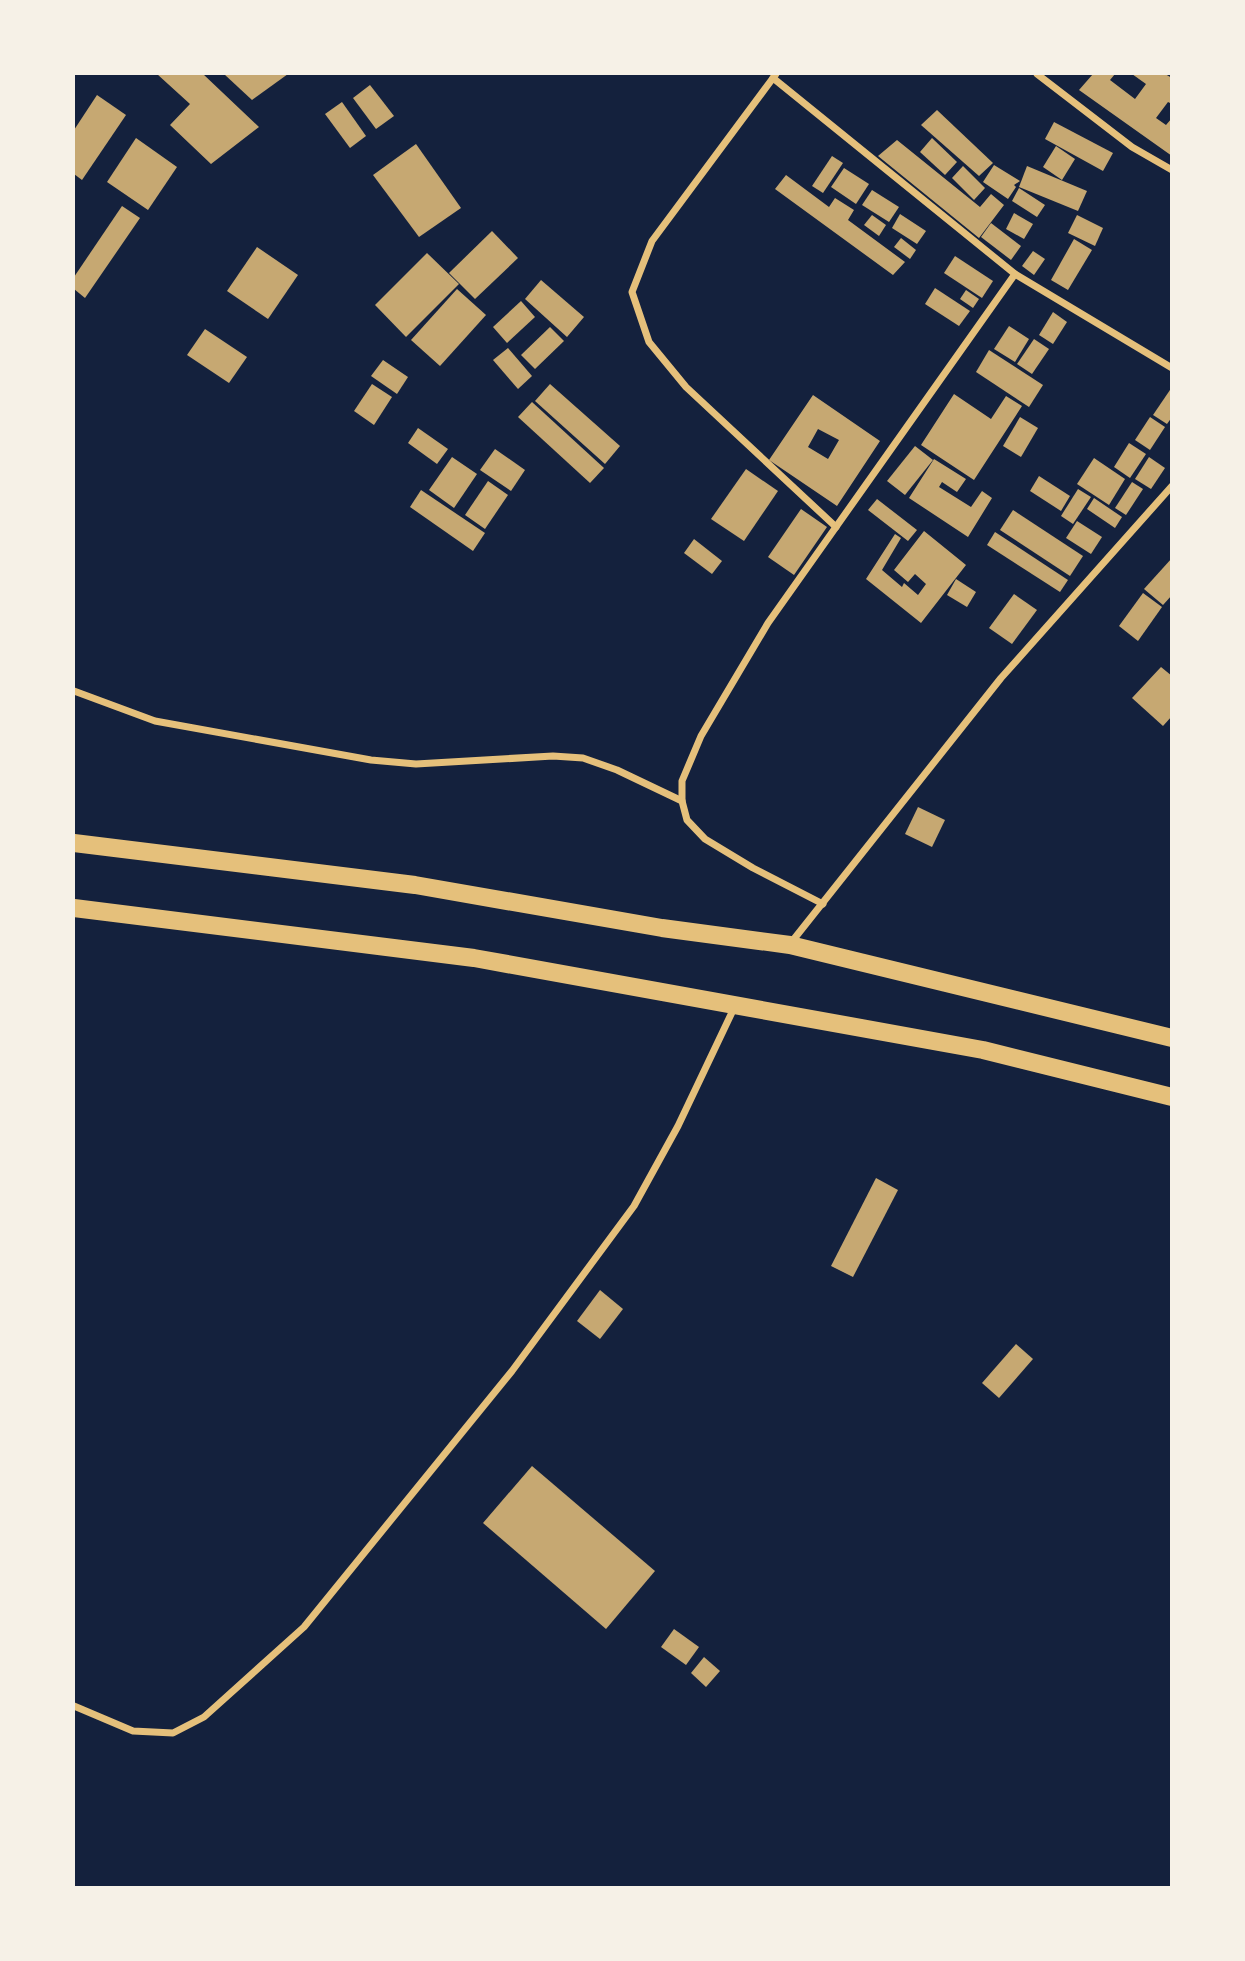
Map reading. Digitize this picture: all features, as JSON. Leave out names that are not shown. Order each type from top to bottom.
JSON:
[{"type":"main road","points":[[74,843],[415,885],[662,928],[790,945],[1171,1038]]},
{"type":"main road","points":[[74,908],[474,958],[983,1050],[1171,1097]]},
{"type":"street","points":[[1037,74],[1132,147],[1171,170]]},
{"type":"street","points":[[836,527],[686,387],[649,342],[632,292],[652,241],[774,76],[1015,274],[1171,368]]},
{"type":"street","points":[[822,904],[705,839],[687,820],[682,801],[682,781],[701,736],[768,623],[1015,274]]},
{"type":"street","points":[[790,945],[1001,678],[1171,486]]},
{"type":"street","points":[[74,691],[155,721],[371,760],[416,764],[553,756],[583,758],[617,770],[682,801]]},
{"type":"street","points":[[74,1706],[133,1731],[173,1733],[204,1717],[304,1627],[512,1371],[634,1206],[678,1126],[735,1006]]},
{"type":"building","points":[[157,74],[203,74],[259,127],[211,164],[170,125],[190,104]]},
{"type":"building","points":[[224,74],[288,74],[252,100]]},
{"type":"building","points":[[1093,74],[1115,74],[1110,80],[1135,99],[1146,84],[1132,74],[1165,74],[1172,78],[1172,104],[1168,102],[1156,118],[1166,125],[1172,118],[1172,156],[1079,90]]},
{"type":"building","points":[[370,85],[394,116],[376,129],[353,98]]},
{"type":"building","points":[[97,95],[126,115],[82,180],[74,174],[74,130]]},
{"type":"building","points":[[342,102],[366,136],[350,148],[325,114]]},
{"type":"building","points":[[937,110],[993,163],[979,176],[921,125]]},
{"type":"building","points":[[1054,122],[1113,153],[1103,171],[1045,139]]},
{"type":"building","points":[[136,138],[177,167],[148,210],[107,182]]},
{"type":"building","points":[[932,138],[957,162],[945,175],[920,152]]},
{"type":"building","points":[[897,140],[980,207],[991,194],[1004,205],[979,238],[878,156]]},
{"type":"building","points":[[416,144],[461,208],[419,237],[373,175]]},
{"type":"building","points":[[1056,146],[1075,159],[1062,180],[1043,167]]},
{"type":"building","points":[[832,156],[843,163],[823,193],[812,186]]},
{"type":"building","points":[[994,165],[1020,181],[1014,185],[1016,187],[1008,199],[983,182]]},
{"type":"building","points":[[963,166],[985,188],[974,200],[952,178]]},
{"type":"building","points":[[1027,166],[1087,191],[1078,211],[1019,187]]},
{"type":"building","points":[[844,168],[869,184],[856,204],[831,187]]},
{"type":"building","points":[[786,175],[829,207],[835,198],[854,210],[848,220],[905,262],[893,275],[775,189]]},
{"type":"building","points":[[1019,188],[1045,205],[1037,217],[1012,201]]},
{"type":"building","points":[[872,190],[899,207],[889,222],[862,205]]},
{"type":"building","points":[[122,206],[140,218],[85,298],[74,289],[74,277]]},
{"type":"building","points":[[1014,213],[1033,224],[1024,239],[1006,229]]},
{"type":"building","points":[[900,214],[926,231],[917,244],[892,228]]},
{"type":"building","points":[[872,215],[886,225],[879,236],[864,225]]},
{"type":"building","points":[[1077,215],[1103,228],[1095,246],[1068,233]]},
{"type":"building","points":[[991,223],[1021,246],[1011,260],[981,237]]},
{"type":"building","points":[[492,231],[518,258],[475,299],[449,273]]},
{"type":"building","points":[[901,238],[916,250],[910,259],[894,247]]},
{"type":"building","points":[[1074,239],[1092,250],[1068,290],[1051,280]]},
{"type":"building","points":[[257,247],[298,275],[268,319],[227,291]]},
{"type":"building","points":[[1033,251],[1045,259],[1034,275],[1022,266]]},
{"type":"building","points":[[427,253],[459,284],[406,337],[375,305]]},
{"type":"building","points":[[955,256],[993,281],[982,298],[944,273]]},
{"type":"building","points":[[541,280],[584,317],[567,337],[525,299]]},
{"type":"building","points":[[935,288],[970,311],[959,326],[925,304]]},
{"type":"building","points":[[457,289],[486,315],[440,366],[411,340]]},
{"type":"building","points":[[966,290],[979,299],[973,308],[960,299]]},
{"type":"building","points":[[521,301],[535,317],[507,343],[493,327]]},
{"type":"building","points":[[1053,312],[1067,322],[1053,344],[1039,335]]},
{"type":"building","points":[[1009,326],[1029,339],[1015,362],[994,349]]},
{"type":"building","points":[[550,327],[564,341],[535,369],[521,355]]},
{"type":"building","points":[[205,329],[247,357],[229,383],[187,355]]},
{"type":"building","points":[[1034,339],[1049,349],[1032,374],[1017,364]]},
{"type":"building","points":[[508,348],[532,376],[518,389],[493,360]]},
{"type":"building","points":[[989,350],[1043,385],[1029,407],[976,372]]},
{"type":"building","points":[[383,360],[408,377],[397,394],[371,376]]},
{"type":"building","points":[[372,384],[392,397],[374,425],[354,411]]},
{"type":"building","points":[[550,384],[620,446],[605,464],[535,401]]},
{"type":"building","points":[[1172,387],[1172,417],[1167,424],[1153,415]]},
{"type":"building","points":[[954,394],[991,419],[1006,396],[1022,406],[974,480],[921,445]]},
{"type":"building","points":[[813,395],[880,441],[837,506],[769,460]],"holes":[[[818,429],[839,440],[828,459],[808,447]]]},
{"type":"building","points":[[532,402],[604,468],[590,483],[518,417]]},
{"type":"building","points":[[1020,417],[1038,428],[1021,457],[1003,446]]},
{"type":"building","points":[[1150,417],[1165,427],[1150,450],[1135,440]]},
{"type":"building","points":[[418,428],[448,449],[437,464],[408,443]]},
{"type":"building","points":[[1129,443],[1146,454],[1130,478],[1114,467]]},
{"type":"building","points":[[915,446],[933,460],[905,495],[887,481]]},
{"type":"building","points":[[495,449],[525,470],[511,491],[480,470]]},
{"type":"building","points":[[452,457],[477,474],[454,508],[429,490]]},
{"type":"building","points":[[1149,457],[1165,468],[1151,489],[1135,479]]},
{"type":"building","points":[[1094,458],[1125,479],[1109,505],[1077,484]]},
{"type":"building","points":[[934,459],[966,479],[957,492],[942,482],[939,487],[971,507],[982,491],[992,498],[968,537],[909,498]]},
{"type":"building","points":[[746,469],[778,491],[744,541],[711,519]]},
{"type":"building","points":[[1039,476],[1070,496],[1061,511],[1030,491]]},
{"type":"building","points":[[488,481],[508,495],[485,529],[465,515]]},
{"type":"building","points":[[1132,482],[1143,489],[1126,515],[1115,508]]},
{"type":"building","points":[[1078,489],[1091,497],[1073,524],[1061,516]]},
{"type":"building","points":[[421,490],[485,533],[473,551],[410,507]]},
{"type":"building","points":[[1094,498],[1122,517],[1115,528],[1087,509]]},
{"type":"building","points":[[877,499],[917,530],[908,541],[868,510]]},
{"type":"building","points":[[801,509],[827,527],[794,575],[768,557]]},
{"type":"building","points":[[1013,510],[1083,556],[1070,576],[1000,530]]},
{"type":"building","points":[[1077,521],[1102,537],[1091,554],[1066,538]]},
{"type":"building","points":[[924,531],[966,565],[921,623],[866,579],[895,534],[901,538],[882,570],[902,587],[904,583],[918,595],[926,584],[915,574],[908,582],[894,570]]},
{"type":"building","points":[[995,532],[1068,580],[1060,592],[987,545]]},
{"type":"building","points":[[694,539],[722,561],[712,574],[684,553]]},
{"type":"building","points":[[1172,558],[1172,595],[1163,605],[1144,589]]},
{"type":"building","points":[[956,579],[976,592],[967,607],[947,595]]},
{"type":"building","points":[[1143,593],[1162,607],[1138,641],[1119,626]]},
{"type":"building","points":[[1014,594],[1037,610],[1012,644],[989,628]]},
{"type":"building","points":[[1161,667],[1172,676],[1172,716],[1163,726],[1132,698]]},
{"type":"building","points":[[918,807],[945,820],[932,847],[905,834]]},
{"type":"building","points":[[876,1178],[898,1190],[853,1277],[831,1266]]},
{"type":"building","points":[[600,1290],[623,1309],[600,1339],[577,1321]]},
{"type":"building","points":[[1016,1344],[1033,1359],[999,1398],[982,1383]]},
{"type":"building","points":[[532,1466],[655,1571],[606,1629],[483,1523]]},
{"type":"building","points":[[674,1629],[699,1647],[686,1665],[661,1647]]},
{"type":"building","points":[[704,1657],[720,1671],[706,1687],[691,1673]]}]
